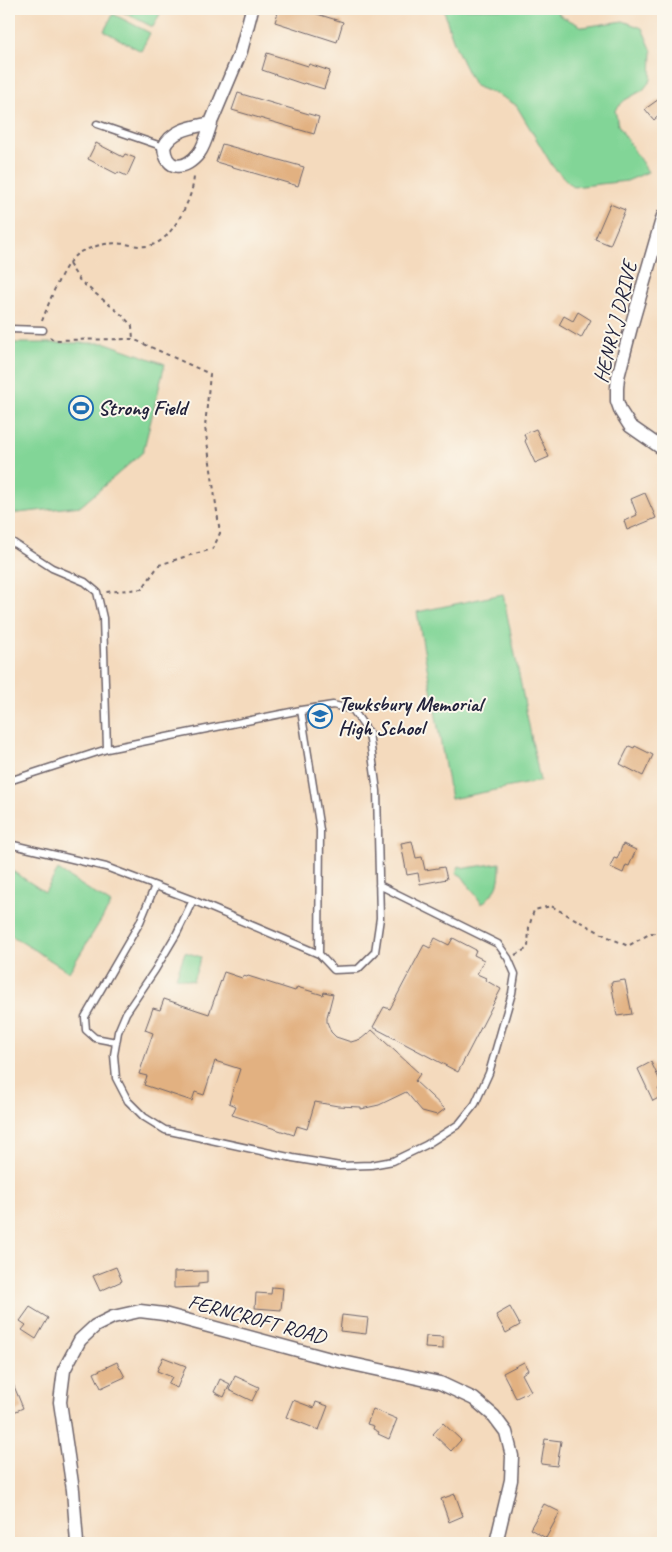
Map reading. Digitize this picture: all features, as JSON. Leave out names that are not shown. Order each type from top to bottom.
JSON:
[{"type":"street","points":[[212,120],[241,51],[252,9]]},
{"type":"street","points":[[211,123],[203,145],[193,158],[185,164],[174,167],[169,163],[164,147],[170,136],[211,123]]},
{"type":"street","name":"HENRY J DRIVE","points":[[663,216],[631,327],[616,388],[621,412],[630,426],[663,449]]},
{"type":"street","name":"FERNCROFT ROAD","points":[[78,1543],[73,1490],[60,1402],[64,1370],[80,1340],[95,1326],[114,1317],[140,1311],[164,1314],[334,1360],[440,1383],[474,1398],[494,1416],[506,1432],[512,1456],[511,1480],[496,1543]]},
{"type":"lane","points":[[97,124],[164,147]]},
{"type":"lane","points":[[9,328],[40,330]]},
{"type":"lane","points":[[9,540],[52,568],[85,582],[96,592],[103,618],[107,749]]},
{"type":"lane","points":[[9,781],[107,749],[301,710],[333,705],[353,710],[369,733],[377,791],[380,918],[375,952],[358,969],[334,970],[319,954],[193,900],[106,867],[9,844]]},
{"type":"lane","points":[[301,710],[320,830],[319,954]]},
{"type":"lane","points":[[193,900],[156,970],[126,1013],[118,1032],[114,1055],[116,1078],[128,1101],[144,1117],[165,1130],[293,1158],[340,1166],[371,1165],[393,1161],[426,1145],[460,1124],[475,1104],[489,1074],[512,994],[515,974],[508,958],[498,944],[379,885]]},
{"type":"lane","points":[[116,1042],[96,1038],[86,1030],[85,1017],[140,922],[155,886]]},
{"type":"path","points":[[96,592],[142,590],[159,565],[214,550],[220,533],[205,427],[210,374],[133,339],[52,340],[40,330],[52,296],[69,264],[78,253],[97,245],[119,242],[146,247],[161,242],[170,233],[191,194],[194,180],[193,158]]},
{"type":"path","points":[[69,264],[80,281],[122,315],[132,326],[133,339]]},
{"type":"path","points":[[508,958],[528,948],[529,927],[534,910],[551,906],[628,946],[651,933],[663,934]]},
{"type":"green space","points":[[117,9],[159,9],[162,10],[153,27]]},
{"type":"green space","points":[[444,9],[558,9],[559,15],[583,27],[623,21],[642,28],[652,51],[651,80],[643,90],[625,100],[615,110],[618,125],[648,172],[627,181],[573,187],[553,167],[516,105],[498,95],[475,86],[456,49]]},
{"type":"green space","points":[[113,14],[150,33],[141,51],[104,31]]},
{"type":"green space","name":"Strong Field","points":[[9,343],[106,343],[165,364],[143,452],[81,506],[9,514]]},
{"type":"green space","points":[[503,594],[540,781],[451,799],[417,612]]},
{"type":"green space","points":[[500,863],[499,882],[492,894],[482,904],[462,876],[456,873],[459,866],[466,868]]},
{"type":"green space","points":[[9,869],[45,892],[58,870],[111,904],[69,972],[9,934]]},
{"type":"green space","points":[[185,952],[201,957],[193,981],[176,977]]},
{"type":"building","points":[[279,9],[301,9],[343,22],[337,42],[275,22]]},
{"type":"building","points":[[267,53],[330,71],[324,89],[262,70]]},
{"type":"building","points":[[238,93],[319,117],[314,134],[232,110]]},
{"type":"building","points":[[659,99],[663,105],[663,112],[654,120],[645,109]]},
{"type":"building","points":[[96,143],[123,157],[125,154],[135,158],[127,176],[118,172],[117,174],[88,159]]},
{"type":"building","points":[[222,144],[304,167],[298,186],[216,162]]},
{"type":"building","points":[[610,204],[625,210],[610,245],[595,239]]},
{"type":"building","points":[[578,312],[591,320],[581,338],[559,325],[564,316],[573,321]]},
{"type":"building","points":[[536,429],[549,457],[535,463],[525,441],[524,434]]},
{"type":"building","points":[[645,493],[656,518],[627,530],[624,521],[637,515],[631,499]]},
{"type":"building","points":[[629,746],[634,748],[635,746],[653,755],[643,776],[620,764]]},
{"type":"building","points":[[412,841],[416,858],[422,857],[425,870],[444,867],[447,879],[420,884],[418,873],[407,875],[401,843]]},
{"type":"building","points":[[623,844],[636,850],[629,866],[626,865],[623,873],[610,867],[614,858],[617,859]]},
{"type":"building","points":[[435,938],[449,945],[453,938],[476,950],[474,955],[484,960],[477,974],[501,989],[458,1072],[373,1027],[384,1007],[390,1009],[424,945],[430,948]]},
{"type":"building","points":[[224,972],[242,978],[243,976],[248,976],[295,991],[297,987],[323,995],[324,992],[333,994],[327,1017],[331,1032],[336,1037],[351,1042],[361,1039],[372,1030],[420,1074],[415,1081],[445,1109],[437,1115],[422,1111],[406,1092],[379,1105],[361,1109],[361,1107],[315,1102],[307,1129],[297,1126],[294,1135],[232,1115],[236,1106],[229,1103],[240,1069],[215,1061],[204,1095],[195,1092],[192,1101],[144,1085],[147,1076],[139,1074],[153,1033],[145,1030],[153,1008],[160,1010],[164,999],[209,1014]]},
{"type":"building","points":[[625,980],[632,1014],[617,1016],[611,982]]},
{"type":"building","points":[[651,1062],[663,1087],[658,1089],[662,1096],[653,1101],[638,1069]]},
{"type":"building","points":[[116,1267],[122,1281],[100,1291],[93,1276]]},
{"type":"building","points":[[207,1271],[207,1283],[198,1284],[198,1287],[174,1288],[174,1272]]},
{"type":"building","points":[[272,1287],[283,1288],[281,1310],[255,1308],[256,1293],[271,1294]]},
{"type":"building","points":[[30,1307],[48,1318],[36,1339],[22,1330],[26,1325],[20,1321]]},
{"type":"building","points":[[510,1307],[520,1325],[506,1333],[496,1315]]},
{"type":"building","points":[[342,1315],[368,1318],[366,1334],[340,1331]]},
{"type":"building","points":[[426,1336],[443,1337],[443,1349],[425,1348]]},
{"type":"building","points":[[163,1357],[186,1366],[177,1388],[168,1384],[172,1377],[157,1371]]},
{"type":"building","points":[[117,1362],[125,1377],[101,1388],[94,1373]]},
{"type":"building","points":[[524,1362],[528,1370],[522,1374],[531,1391],[516,1398],[503,1373]]},
{"type":"building","points":[[9,1374],[23,1408],[9,1414]]},
{"type":"building","points":[[235,1376],[259,1387],[252,1401],[229,1390]]},
{"type":"building","points":[[220,1379],[230,1384],[224,1397],[214,1392]]},
{"type":"building","points":[[293,1400],[314,1408],[316,1402],[328,1406],[319,1430],[286,1417]]},
{"type":"building","points":[[373,1409],[397,1419],[389,1439],[378,1434],[379,1432],[373,1429],[374,1426],[367,1424]]},
{"type":"building","points":[[443,1423],[461,1440],[451,1451],[433,1434]]},
{"type":"building","points":[[545,1439],[561,1441],[557,1466],[541,1464]]},
{"type":"building","points":[[455,1494],[463,1516],[449,1522],[441,1499]]},
{"type":"building","points":[[544,1504],[560,1512],[546,1538],[530,1529]]},
{"type":"place","name":"Strong Field","points":[[81,408]]},
{"type":"place","name":"Tewksbury Memorial High School","points":[[320,716]]}]
